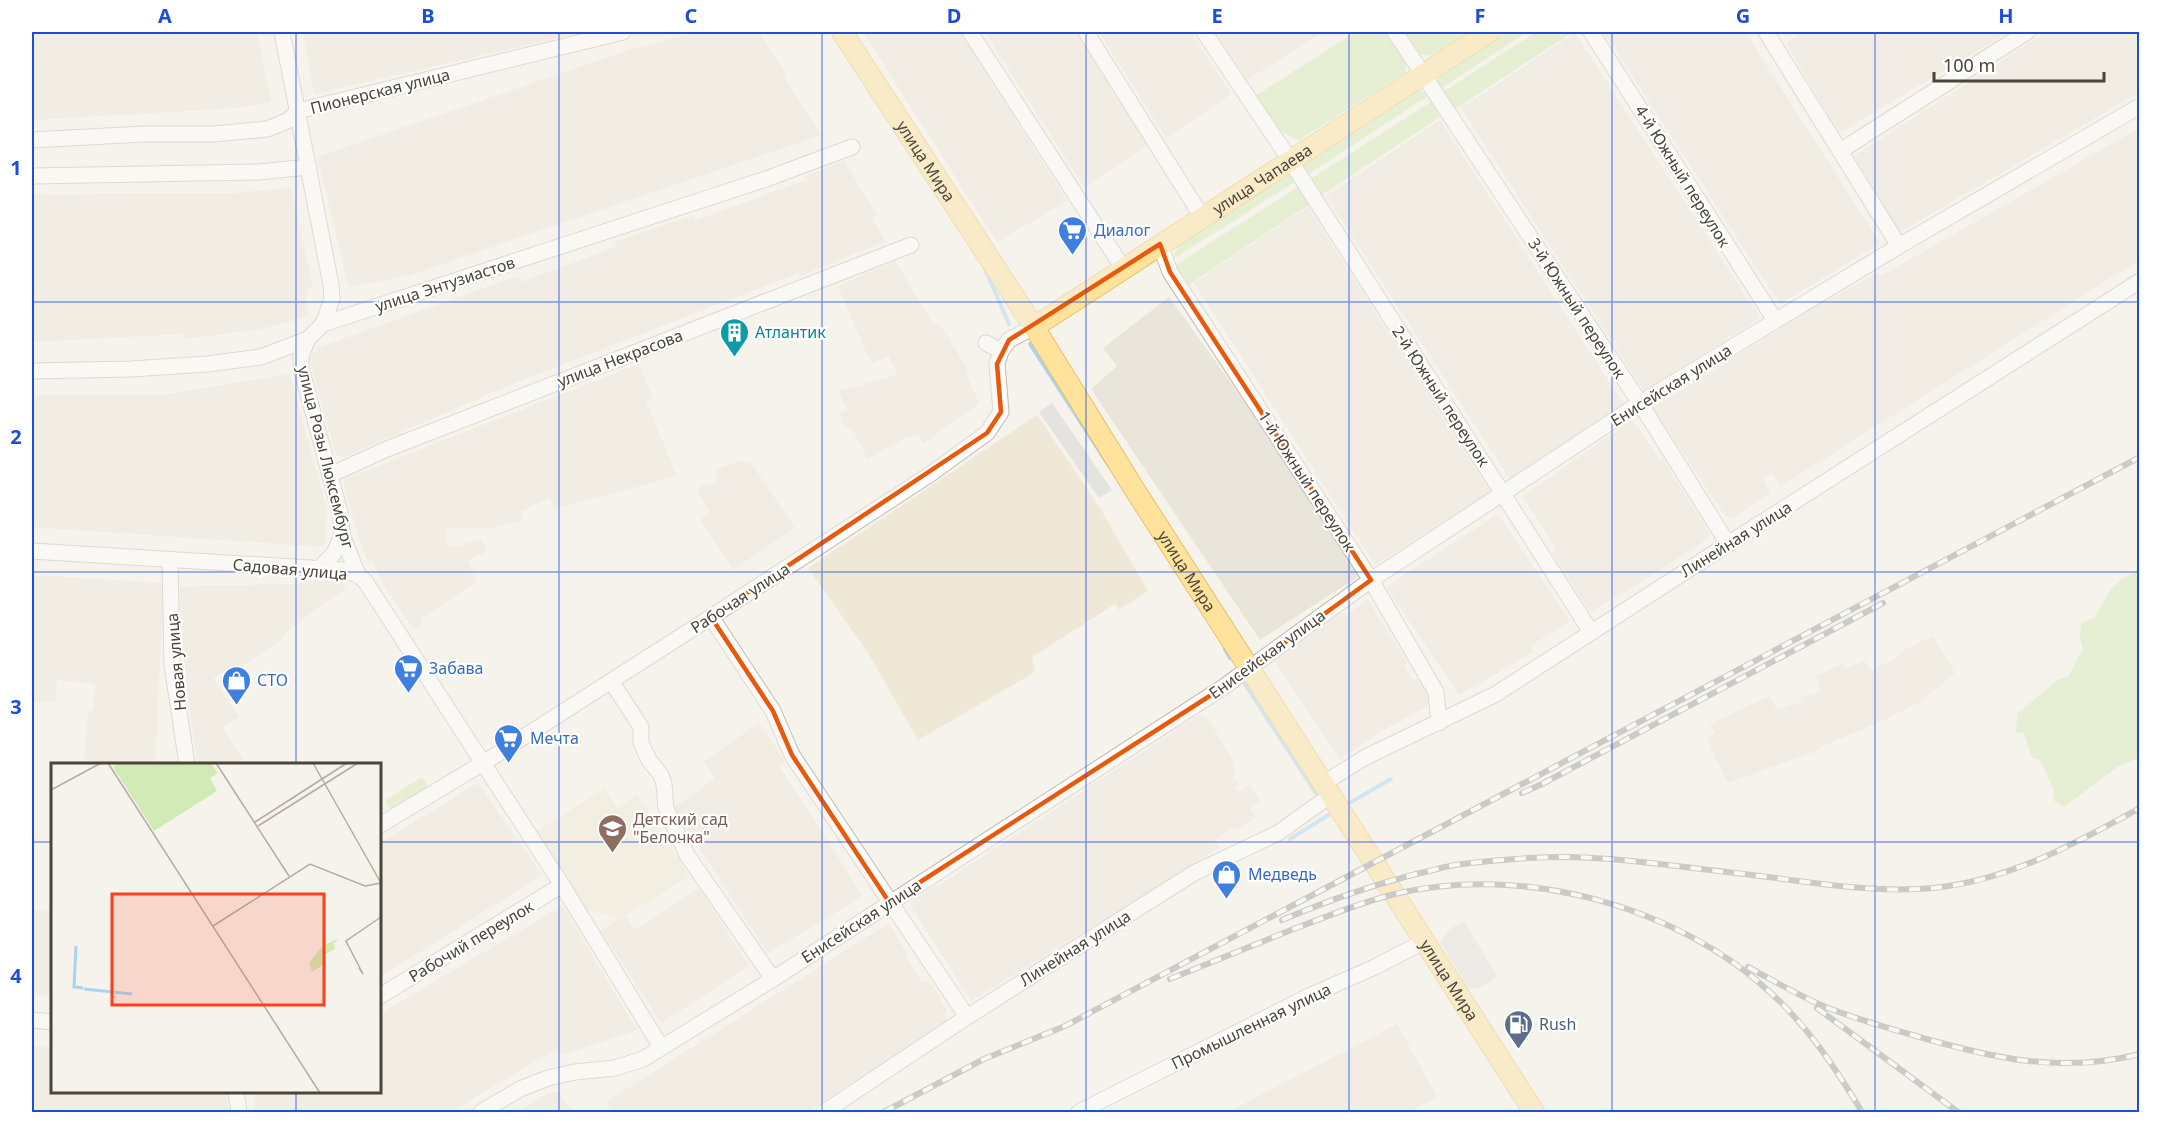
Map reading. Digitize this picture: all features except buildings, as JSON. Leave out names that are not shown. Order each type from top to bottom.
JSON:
[{"type":"main road","name":"улица Мира","points":[[842,32],[1034,327],[1534,1113]]},
{"type":"main road","name":"улица Чапаева","points":[[1034,327],[1490,32]]},
{"type":"street","points":[[282,32],[332,285],[332,299],[323,324]]},
{"type":"street","name":"Пионерская улица","points":[[32,141],[144,134],[214,134],[267,129],[287,121],[298,111],[623,32]]},
{"type":"street","points":[[970,32],[1124,268]]},
{"type":"street","points":[[1086,32],[1202,217]]},
{"type":"street","name":"2-й Южный переулок","points":[[1204,32],[1290,160],[1591,632]]},
{"type":"street","name":"3-й Южный переулок","points":[[1395,32],[1640,404],[1728,544]]},
{"type":"street","name":"4-й Южный переулок","points":[[1591,32],[1775,320]]},
{"type":"street","points":[[1840,151],[2027,32]]},
{"type":"street","points":[[1770,33],[1899,246]]},
{"type":"street","name":"Енисейская улица","points":[[481,1113],[520,1089],[548,1078],[575,1072],[615,1068],[635,1062],[773,979],[1222,688],[1371,580],[1640,404],[1775,320],[2139,106]]},
{"type":"street","name":"улица Энтузиастов","points":[[32,371],[131,369],[207,364],[261,357],[308,339],[323,324],[766,179],[852,147]]},
{"type":"street","points":[[32,176],[258,172],[309,167]]},
{"type":"street","name":"улица Некрасова","points":[[330,475],[387,449],[911,244]]},
{"type":"street","name":"1-й Южный переулок","points":[[1160,244],[1170,272],[1371,580],[1436,692],[1439,723]]},
{"type":"street","name":"Линейная улица","points":[[824,1113],[967,1017],[1194,873],[1278,833],[1364,758],[1496,694],[2139,281]]},
{"type":"street","points":[[986,343],[1001,351],[1009,340],[1034,327]]},
{"type":"street","name":"улица Розы Люксембург","points":[[308,339],[301,355],[301,368],[341,516],[342,535],[358,575]]},
{"type":"street","name":"Рабочая улица","points":[[381,824],[479,758],[611,681],[711,617],[932,473],[987,433],[1000,412],[997,364],[1001,351]]},
{"type":"street","points":[[318,569],[334,553],[342,535]]},
{"type":"street","name":"Садовая улица","points":[[32,552],[342,570],[358,575],[365,581],[562,885],[661,1047]]},
{"type":"street","name":"Новая улица","points":[[170,560],[172,665],[187,763]]},
{"type":"street","points":[[711,617],[773,711],[792,755],[967,1017]]},
{"type":"street","points":[[611,681],[641,727],[641,742],[649,759],[661,775],[666,808],[687,855],[773,979]]},
{"type":"street","name":"Рабочий переулок","points":[[381,995],[562,885]]},
{"type":"street","name":"Промышленная улица","points":[[1079,1113],[1291,1005],[1375,967],[1425,941]]},
{"type":"street","points":[[32,1020],[51,1022]]},
{"type":"street","points":[[236,1093],[239,1113]]},
{"type":"highlighted area","points":[[1160,244],[1170,272],[1371,580],[1222,688],[889,902],[792,755],[773,711],[711,617],[987,433],[1001,412],[997,364],[1009,340]]},
{"type":"shaded area","points":[[32,32],[257,32],[271,102],[236,108],[32,120]]},
{"type":"shaded area","points":[[303,32],[583,32],[314,94]]},
{"type":"shaded area","points":[[696,32],[758,32],[783,69],[785,78],[821,135],[410,275],[349,287],[317,157],[629,50]]},
{"type":"shaded area","points":[[863,32],[960,32],[1067,201],[997,242]]},
{"type":"shaded area","points":[[985,32],[1075,32],[1148,146],[1084,187]]},
{"type":"shaded area","points":[[1099,32],[1191,32],[1231,94],[1166,138]]},
{"type":"shaded area","points":[[1215,32],[1323,32],[1247,80]]},
{"type":"shaded area","points":[[1604,32],[1745,32],[1880,243],[1780,304]]},
{"type":"shaded area","points":[[1804,32],[2009,32],[1839,133],[1786,43]]},
{"type":"shaded area","points":[[2047,32],[2139,32],[2139,92],[1900,232],[1854,156]]},
{"type":"shaded area","points":[[1575,33],[1760,318],[1644,391],[1461,108]]},
{"type":"shaded area","points":[[1440,120],[1624,405],[1510,479],[1326,196]]},
{"type":"shaded area","points":[[2139,128],[2139,260],[1781,486],[1772,474],[1763,480],[1770,493],[1731,520],[1724,514],[1653,408],[1817,306],[1878,273],[1881,276]]},
{"type":"shaded area","points":[[844,161],[877,215],[872,218],[885,241],[803,275],[796,274],[510,385],[344,457],[336,455],[308,355],[317,352],[317,348],[518,276],[521,282],[616,247],[615,242],[693,216],[696,220],[806,180],[805,176]]},
{"type":"shaded area","points":[[291,188],[313,287],[308,288],[309,296],[305,297],[310,316],[261,329],[183,339],[182,334],[32,342],[32,194],[234,193]]},
{"type":"shaded area","points":[[1308,207],[1490,492],[1375,565],[1194,283]]},
{"type":"shaded area","points":[[895,261],[934,325],[938,322],[969,371],[966,373],[979,403],[924,443],[917,435],[907,437],[868,459],[851,427],[845,428],[839,413],[848,410],[838,391],[898,375],[889,356],[873,363],[869,359],[838,286]]},
{"type":"shaded area","points":[[1169,297],[1277,447],[1359,576],[1260,640],[1091,389],[1117,366],[1103,348]]},
{"type":"shaded area","points":[[639,364],[653,398],[646,401],[677,476],[555,509],[549,498],[520,511],[524,521],[488,528],[447,528],[447,545],[455,547],[482,539],[486,552],[467,560],[477,582],[420,619],[423,624],[414,630],[383,584],[372,562],[368,563],[343,480]]},
{"type":"shaded area","points":[[290,374],[327,510],[325,547],[32,527],[32,395],[162,395]]},
{"type":"shaded area","points":[[1052,403],[1112,490],[1099,498],[1039,412]]},
{"type":"shaded area","points":[[1037,415],[1100,508],[1148,591],[1119,610],[1115,604],[1032,657],[1035,672],[918,740],[868,653],[808,568]]},
{"type":"shaded area","points":[[1631,421],[1638,427],[1660,461],[1663,459],[1710,535],[1706,540],[1640,583],[1590,612],[1552,553],[1556,549],[1523,496]]},
{"type":"shaded area","points":[[739,461],[751,463],[795,528],[733,570],[700,520],[710,513],[698,491],[701,486],[716,482],[715,470]]},
{"type":"shaded area","points":[[1498,514],[1570,621],[1530,646],[1533,652],[1459,695],[1386,587]]},
{"type":"shaded area","points":[[32,575],[164,583],[155,763],[84,763],[88,711],[93,711],[95,684],[57,680],[55,702],[32,702]]},
{"type":"shaded area","points":[[303,581],[342,582],[346,588],[287,631],[279,642],[227,676],[223,672],[213,678],[239,717],[222,728],[245,763],[198,763],[182,656],[180,586],[298,584]]},
{"type":"shaded area","points":[[1368,600],[1407,663],[1403,666],[1414,680],[1420,678],[1430,698],[1426,707],[1385,729],[1340,759],[1273,659],[1344,612],[1346,615]]},
{"type":"shaded area","points":[[1933,636],[1955,673],[1923,700],[1891,717],[1818,748],[1817,751],[1727,783],[1707,738],[1715,733],[1710,724],[1769,696],[1777,710],[1801,702],[1800,698],[1822,691],[1816,676],[1843,663],[1848,668],[1864,660],[1871,671],[1899,656],[1898,653]]},
{"type":"shaded area","points":[[1199,715],[1206,716],[1235,763],[1232,765],[1236,772],[1232,775],[1240,784],[1235,787],[1237,793],[1249,785],[1260,801],[1250,808],[1256,817],[1215,840],[1219,848],[971,1001],[909,903]]},
{"type":"shaded area","points":[[759,723],[785,761],[780,767],[863,896],[768,953],[673,808],[715,779],[704,761]]},
{"type":"shaded area","points":[[478,783],[542,875],[381,976],[381,842]]},
{"type":"shaded area","name":"Детский сад \"Белочка\"","points":[[605,789],[617,808],[637,795],[689,876],[618,920],[614,915],[587,910],[535,832]]},
{"type":"shaded area","points":[[699,888],[749,966],[661,1023],[601,930],[625,915],[635,930]]},
{"type":"shaded area","points":[[562,906],[637,1030],[561,1056],[556,1049],[451,1112],[256,1112],[253,1093],[381,1093],[381,1013]]},
{"type":"shaded area","points":[[32,909],[51,911],[51,998],[32,994]]},
{"type":"shaded area","points":[[1464,921],[1497,976],[1484,986],[1469,989],[1440,942],[1450,929]]},
{"type":"shaded area","points":[[889,923],[922,983],[929,979],[946,1009],[947,1020],[808,1112],[612,1112],[606,1102]]},
{"type":"shaded area","points":[[1397,1024],[1437,1097],[1409,1112],[1228,1112]]},
{"type":"shaded area","points":[[32,1046],[51,1048],[51,1093],[226,1093],[229,1112],[32,1112]]},
{"type":"shaded area","points":[[551,1092],[559,1092],[571,1110],[576,1112],[517,1112]]},
{"type":"green space","points":[[1355,32],[1389,32],[1403,56],[1405,73],[1299,140],[1285,133],[1255,96]]},
{"type":"green space","points":[[1405,32],[1470,32],[1431,56],[1420,54]]},
{"type":"green space","points":[[1505,32],[1527,32],[1440,89],[1437,82],[1441,73]]},
{"type":"green space","points":[[1536,32],[1573,32],[1455,109],[1443,92]]},
{"type":"green space","points":[[1414,91],[1422,91],[1428,96],[1306,176],[1301,168],[1302,162]]},
{"type":"green space","points":[[1431,102],[1440,117],[1320,196],[1309,180]]},
{"type":"green space","points":[[1282,175],[1290,175],[1295,182],[1172,260],[1179,244]]},
{"type":"green space","points":[[1298,187],[1309,205],[1187,286],[1174,266]]},
{"type":"green space","points":[[2139,564],[2139,758],[2120,765],[2064,807],[2053,800],[2054,791],[2040,760],[2032,758],[2024,733],[2016,732],[2017,714],[2060,678],[2067,678],[2083,649],[2080,638],[2081,623],[2094,618],[2111,589],[2136,571]]},
{"type":"green space","points":[[420,778],[425,779],[427,788],[391,810],[385,801]]},
{"type":"waterway","points":[[986,271],[1009,324]]},
{"type":"waterway","points":[[1030,344],[1111,469]]},
{"type":"waterway","points":[[1225,649],[1230,658]]},
{"type":"waterway","points":[[1244,683],[1316,793]]},
{"type":"waterway","points":[[1351,802],[1391,779]]},
{"type":"waterway","points":[[1290,839],[1332,813]]},
{"type":"railway","points":[[884,1112],[984,1059],[1065,1026],[2140,457]]},
{"type":"railway","points":[[1522,793],[1883,603]]},
{"type":"railway","points":[[1282,920],[1350,894],[1420,873],[1455,865],[1526,858],[1610,859],[1859,888],[1934,888],[1962,884],[2015,869],[2091,835],[2140,808]]},
{"type":"railway","points":[[1170,979],[1296,928],[1382,897],[1444,886],[1494,884],[1545,889],[1596,899],[1644,915],[1691,937],[1734,963],[1772,994],[1798,1021],[1832,1065],[1862,1112]]},
{"type":"railway","points":[[1748,967],[1833,1010],[1880,1026],[1999,1057],[2026,1061],[2082,1063],[2140,1054]]},
{"type":"railway","points":[[1817,1008],[1958,1112]]},
{"type":"place","name":"Диалог","points":[[1073,256]]},
{"type":"place","name":"Атлантик","points":[[734,358]]},
{"type":"place","name":"Забава","points":[[408,694]]},
{"type":"place","name":"СТО","points":[[236,706]]},
{"type":"place","name":"Мечта","points":[[509,764]]},
{"type":"place","name":"Детский сад \"Белочка\"","points":[[612,854]]},
{"type":"place","name":"Медведь","points":[[1227,900]]},
{"type":"place","name":"Rush","points":[[1518,1050]]}]
